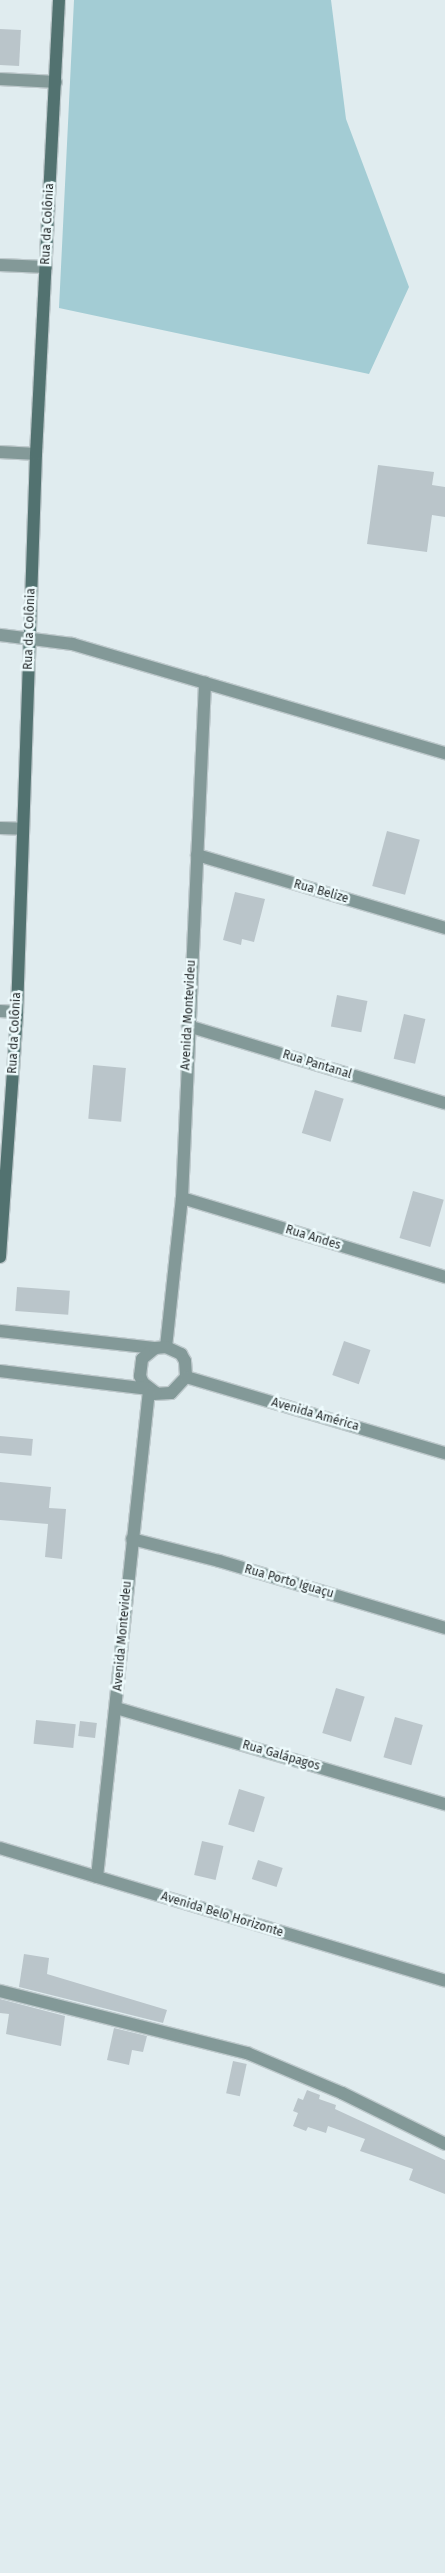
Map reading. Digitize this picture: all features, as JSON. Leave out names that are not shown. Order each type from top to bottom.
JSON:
[{"type":"main road","name":"Rua da Colônia","points":[[0,1257],[17,1012],[36,454],[59,0]]},
{"type":"street","points":[[0,79],[56,82]]},
{"type":"street","points":[[0,265],[46,267]]},
{"type":"street","points":[[0,452],[36,454]]},
{"type":"street","points":[[0,635],[29,636],[72,644],[445,752]]},
{"type":"street","name":"Avenida Montevideu","points":[[160,1347],[182,1198],[188,1026],[205,682]]},
{"type":"street","points":[[0,828],[23,829]]},
{"type":"street","name":"Rua Belize","points":[[197,856],[445,928]]},
{"type":"street","points":[[0,1011],[17,1012]]},
{"type":"street","name":"Rua Pantanal","points":[[188,1026],[445,1103]]},
{"type":"street","name":"Rua Andes","points":[[182,1198],[445,1277]]},
{"type":"street","points":[[0,1331],[160,1347],[181,1354],[185,1361],[186,1378],[171,1393],[149,1392],[0,1371]]},
{"type":"street","points":[[149,1392],[140,1376],[140,1367],[147,1352],[160,1347]]},
{"type":"street","name":"Avenida América","points":[[186,1378],[445,1453]]},
{"type":"street","name":"Avenida Montevideu","points":[[97,1877],[149,1392]]},
{"type":"street","name":"Rua Porto Iguaçu","points":[[132,1539],[219,1561],[445,1628]]},
{"type":"street","name":"Rua Galápagos","points":[[116,1708],[445,1804]]},
{"type":"street","name":"Avenida Belo Horizonte","points":[[0,1848],[445,1981]]},
{"type":"street","points":[[0,1991],[247,2053],[342,2093],[445,2144]]},
{"type":"shaded area","points":[[74,0],[331,0],[346,119],[409,287],[369,374],[59,308]]},
{"type":"building","points":[[0,29],[21,30],[19,66],[0,65]]},
{"type":"building","points":[[378,465],[434,472],[432,485],[445,487],[445,517],[432,515],[427,552],[367,544]]},
{"type":"building","points":[[387,831],[420,840],[405,895],[372,886]]},
{"type":"building","points":[[235,892],[265,899],[254,942],[242,939],[241,945],[223,940]]},
{"type":"building","points":[[337,995],[367,1001],[361,1032],[331,1026]]},
{"type":"building","points":[[404,1014],[425,1019],[415,1064],[394,1059]]},
{"type":"building","points":[[93,1065],[126,1068],[121,1122],[88,1119]]},
{"type":"building","points":[[315,1090],[344,1099],[331,1142],[302,1133]]},
{"type":"building","points":[[413,1191],[444,1200],[430,1247],[399,1238]]},
{"type":"building","points":[[17,1287],[70,1291],[68,1315],[15,1311]]},
{"type":"building","points":[[344,1341],[370,1350],[359,1384],[332,1375]]},
{"type":"building","points":[[0,1436],[33,1439],[31,1456],[0,1453]]},
{"type":"building","points":[[0,1482],[51,1487],[49,1508],[66,1509],[62,1559],[45,1557],[48,1524],[0,1520]]},
{"type":"building","points":[[336,1688],[365,1697],[351,1742],[322,1733]]},
{"type":"building","points":[[395,1717],[423,1725],[411,1765],[383,1757]]},
{"type":"building","points":[[36,1720],[76,1724],[73,1748],[33,1744]]},
{"type":"building","points":[[80,1721],[97,1723],[95,1738],[78,1736]]},
{"type":"building","points":[[239,1789],[265,1797],[254,1832],[228,1824]]},
{"type":"building","points":[[202,1841],[223,1846],[216,1880],[194,1875]]},
{"type":"building","points":[[258,1860],[283,1868],[277,1887],[252,1879]]},
{"type":"building","points":[[24,1954],[49,1958],[47,1974],[167,2010],[163,2023],[19,1987]]},
{"type":"building","points":[[0,1999],[65,2016],[61,2046],[6,2034],[9,2014],[0,2013]]},
{"type":"building","points":[[114,2028],[147,2036],[143,2052],[132,2050],[129,2065],[107,2060]]},
{"type":"building","points":[[233,2061],[247,2064],[240,2096],[226,2093]]},
{"type":"building","points":[[307,2090],[320,2095],[319,2099],[336,2105],[335,2109],[445,2160],[445,2194],[409,2180],[413,2169],[360,2151],[365,2139],[328,2126],[326,2133],[308,2127],[306,2131],[293,2126],[298,2113],[293,2111],[298,2098],[303,2100]]}]
